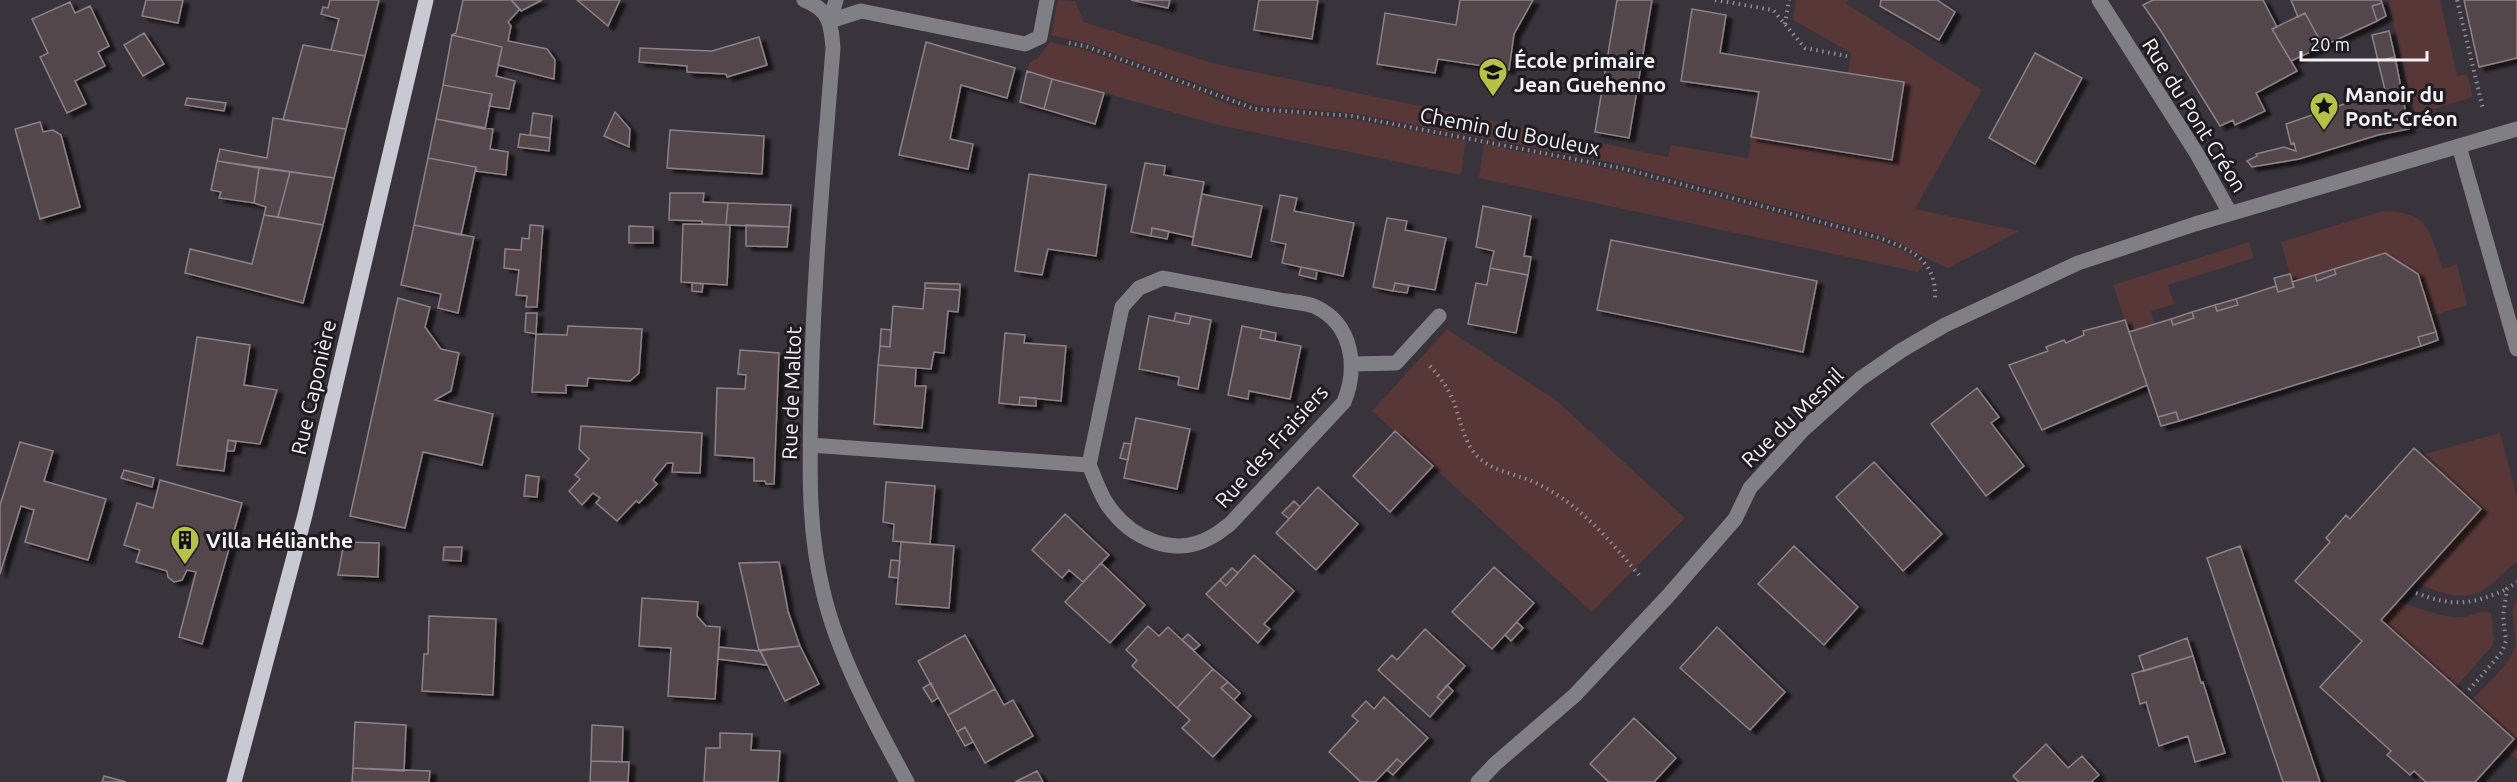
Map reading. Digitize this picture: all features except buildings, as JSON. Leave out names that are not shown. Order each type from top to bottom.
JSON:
[{"type":"main road","name":"Rue Caponière","points":[[234,782],[305,515],[426,0]]},
{"type":"street","points":[[804,0],[813,3],[830,21]]},
{"type":"street","points":[[830,21],[836,0]]},
{"type":"street","points":[[830,21],[861,11],[1025,45],[1040,37],[1047,0]]},
{"type":"street","name":"Rue du Pont Créon","points":[[2099,0],[2197,154],[2230,213],[2517,129]]},
{"type":"street","name":"Rue de Maltot","points":[[830,21],[833,48],[813,347],[809,497],[813,545],[823,594],[843,652],[907,782]]},
{"type":"street","points":[[2459,146],[2517,350]]},
{"type":"street","name":"Rue du Mesnil","points":[[1478,782],[1495,764],[1575,695],[1668,596],[1735,519],[1750,488],[1803,430],[1860,379],[1902,350],[1945,325],[2078,263],[2230,213]]},
{"type":"street","name":"Rue des Fraisiers","points":[[1163,278],[1316,307],[1340,327],[1352,364],[1351,386],[1344,402],[1230,524],[1210,538],[1180,546],[1145,540],[1121,523],[1105,501],[1089,465],[1122,307],[1139,288],[1163,278]]},
{"type":"street","points":[[1352,364],[1396,363],[1439,316]]},
{"type":"street","points":[[810,445],[1089,465]]},
{"type":"path","points":[[1715,0],[1773,10],[1805,48],[1847,56]]},
{"type":"path","points":[[1785,25],[1789,0]]},
{"type":"path","points":[[2457,0],[2483,108]]},
{"type":"path","name":"Chemin du Bouleux","points":[[1040,37],[1085,46],[1255,109],[1352,116],[1613,166],[1880,238],[1906,248],[1926,263],[1936,283],[1934,305]]},
{"type":"path","points":[[1410,347],[1439,375],[1452,398],[1472,450],[1483,462],[1562,496],[1594,523],[1640,575]]},
{"type":"path","points":[[2416,593],[2444,602],[2463,604],[2484,600],[2517,582]]},
{"type":"path","points":[[2469,690],[2502,652],[2506,641],[2503,616],[2507,589]]},
{"type":"shaded area","points":[[1058,0],[1075,1],[1084,22],[1216,64],[1668,157],[1671,145],[1748,158],[1751,137],[1892,160],[1904,82],[1848,73],[1851,53],[1793,20],[1796,0],[1848,0],[1847,4],[1982,90],[1915,209],[2020,231],[1948,268],[1881,235],[1625,165],[1352,113],[1256,105],[1085,43],[1051,35]]},
{"type":"shaded area","points":[[2388,0],[2440,0],[2457,76],[2467,74],[2473,97],[2415,115]]},
{"type":"shaded area","points":[[1050,42],[1083,49],[1226,103],[1254,111],[1352,119],[1466,141],[1461,175],[1218,125],[1027,71],[1029,63],[1038,58]]},
{"type":"shaded area","points":[[1484,144],[1623,172],[1879,241],[1904,251],[1924,265],[1918,272],[1479,178]]},
{"type":"shaded area","points":[[2383,211],[2411,215],[2425,226],[2443,269],[2457,264],[2467,305],[2431,316],[2418,274],[2385,253],[2292,282],[2281,242]]},
{"type":"shaded area","points":[[2249,242],[2254,258],[2168,285],[2174,304],[2151,311],[2155,324],[2129,332],[2113,285]]},
{"type":"shaded area","points":[[1447,329],[1557,401],[1685,518],[1592,612],[1372,411]]},
{"type":"shaded area","points":[[2500,433],[2517,497],[2517,562],[2490,586],[2472,595],[2448,594],[2417,582],[2481,509],[2421,455]]},
{"type":"shaded area","points":[[2517,599],[2517,759],[2504,749],[2513,738],[2472,700],[2503,667],[2512,653],[2515,639],[2512,615]]},
{"type":"shaded area","points":[[2398,602],[2455,617],[2480,612],[2491,613],[2494,640],[2492,646],[2456,687],[2381,620]]},
{"type":"place","name":"École primaire Jean Guehenno","points":[[1493,98]]},
{"type":"place","name":"Manoir du Pont-Créon","points":[[2324,132]]},
{"type":"place","name":"Villa Hélianthe","points":[[185,566]]}]
